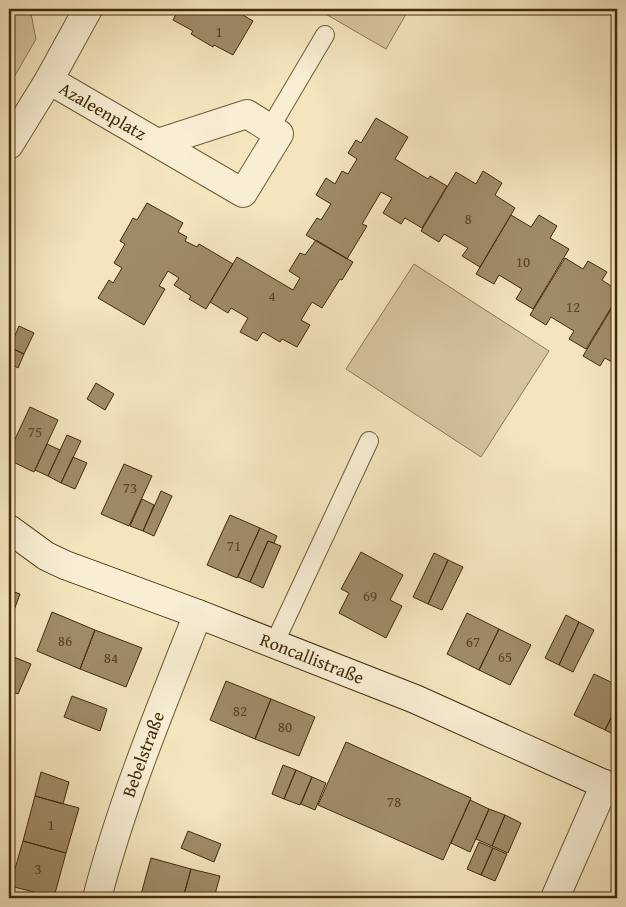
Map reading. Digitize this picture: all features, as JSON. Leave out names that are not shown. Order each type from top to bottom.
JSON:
[{"type":"street","points":[[9,145],[49,80],[88,9]]},
{"type":"street","name":"Azaleenplatz","points":[[49,80],[243,193],[279,134],[247,114],[158,143]]},
{"type":"street","name":"Roncallistraße","points":[[9,529],[46,556],[65,565],[198,614],[415,699],[611,787]]},
{"type":"street","name":"Bebelstraße","points":[[97,898],[118,822],[167,690],[198,614]]},
{"type":"street","points":[[555,898],[611,787]]},
{"type":"lane","points":[[270,128],[325,35]]},
{"type":"lane","points":[[274,644],[369,441]]},
{"type":"shaded area","points":[[9,9],[30,9],[36,39],[9,86]]},
{"type":"shaded area","points":[[317,9],[409,9],[386,49]]},
{"type":"shaded area","points":[[414,264],[549,351],[481,457],[346,369]]},
{"type":"building","points":[[167,9],[246,9],[243,15],[253,21],[233,55],[214,45],[213,47],[191,34],[193,31],[173,20],[176,14]]},
{"type":"building","points":[[376,118],[408,137],[395,159],[428,179],[430,176],[447,186],[422,228],[405,218],[401,224],[383,213],[392,198],[381,192],[362,224],[367,226],[347,259],[306,235],[317,218],[321,220],[331,204],[316,195],[326,178],[335,184],[342,171],[348,174],[357,159],[348,153],[356,140],[361,143]]},
{"type":"building","points":[[483,171],[502,183],[495,195],[515,208],[480,267],[462,256],[468,248],[444,234],[439,242],[421,231],[456,172],[476,184]]},
{"type":"building","points":[[147,203],[183,223],[178,232],[187,237],[185,241],[197,247],[199,244],[233,264],[206,309],[189,299],[191,296],[174,285],[179,278],[168,271],[159,286],[165,289],[144,325],[98,298],[109,280],[113,283],[122,268],[114,263],[125,244],[120,241],[133,218],[137,220]]},
{"type":"building","points":[[511,215],[531,227],[539,215],[557,226],[550,238],[569,249],[533,309],[516,299],[522,289],[499,275],[494,284],[476,274]]},
{"type":"building","points":[[316,240],[353,262],[322,308],[312,302],[301,320],[310,325],[297,347],[282,339],[280,342],[263,332],[257,341],[240,332],[248,318],[231,308],[228,313],[210,302],[237,257],[293,290],[300,278],[289,271],[300,253],[305,255]]},
{"type":"building","points":[[565,258],[583,269],[588,261],[607,272],[602,280],[617,290],[617,298],[586,349],[569,339],[574,331],[551,317],[546,325],[530,315]]},
{"type":"building","points":[[616,301],[617,365],[605,358],[600,366],[583,356]]},
{"type":"building","points":[[19,326],[34,333],[24,354],[10,347]]},
{"type":"building","points":[[9,347],[24,354],[18,368],[9,363]]},
{"type":"building","points":[[96,383],[114,394],[105,410],[87,399]]},
{"type":"building","points":[[30,407],[58,420],[34,472],[9,460],[9,452]]},
{"type":"building","points":[[67,435],[81,441],[61,483],[48,476]]},
{"type":"building","points":[[47,444],[60,450],[48,476],[35,470]]},
{"type":"building","points":[[73,457],[87,463],[75,489],[61,483]]},
{"type":"building","points":[[124,464],[152,476],[129,526],[101,514]]},
{"type":"building","points":[[161,491],[172,496],[154,536],[143,531]]},
{"type":"building","points":[[142,499],[154,505],[143,531],[130,526]]},
{"type":"building","points":[[230,515],[260,528],[237,578],[207,565]]},
{"type":"building","points":[[260,528],[277,536],[274,543],[268,541],[250,582],[238,577]]},
{"type":"building","points":[[268,541],[281,546],[263,588],[250,582]]},
{"type":"building","points":[[361,552],[403,575],[390,600],[402,606],[386,638],[339,613],[349,593],[341,589]]},
{"type":"building","points":[[434,553],[448,560],[428,604],[413,597]]},
{"type":"building","points":[[448,560],[463,567],[442,610],[428,604]]},
{"type":"building","points":[[9,590],[20,594],[9,624]]},
{"type":"building","points":[[52,612],[95,630],[80,669],[37,651]]},
{"type":"building","points":[[467,613],[499,629],[479,670],[447,654]]},
{"type":"building","points":[[566,615],[579,622],[559,665],[545,658]]},
{"type":"building","points":[[579,622],[594,630],[573,672],[559,665]]},
{"type":"building","points":[[499,629],[531,645],[510,685],[479,670]]},
{"type":"building","points":[[95,630],[142,648],[126,687],[80,669]]},
{"type":"building","points":[[14,657],[31,664],[18,694],[9,690],[9,669]]},
{"type":"building","points":[[594,674],[617,685],[617,706],[605,730],[574,715]]},
{"type":"building","points":[[226,681],[271,699],[255,739],[210,720]]},
{"type":"building","points":[[72,696],[107,709],[100,731],[64,717]]},
{"type":"building","points":[[271,699],[315,717],[299,756],[255,739]]},
{"type":"building","points":[[617,706],[617,736],[605,730]]},
{"type":"building","points":[[346,742],[471,798],[443,860],[318,805]]},
{"type":"building","points":[[283,765],[296,770],[284,799],[272,794]]},
{"type":"building","points":[[296,770],[312,777],[300,805],[284,799]]},
{"type":"building","points":[[41,772],[69,782],[63,804],[35,796]]},
{"type":"building","points":[[312,777],[326,783],[315,810],[301,804]]},
{"type":"building","points":[[35,796],[79,808],[66,853],[23,841]]},
{"type":"building","points":[[470,800],[489,809],[470,852],[451,843]]},
{"type":"building","points":[[489,809],[505,815],[492,846],[476,839]]},
{"type":"building","points":[[505,815],[521,823],[508,853],[492,846]]},
{"type":"building","points":[[188,831],[221,844],[214,862],[181,848]]},
{"type":"building","points":[[23,841],[66,853],[54,897],[10,886]]},
{"type":"building","points":[[479,842],[493,848],[481,875],[467,869]]},
{"type":"building","points":[[493,848],[507,854],[495,881],[481,875]]},
{"type":"building","points":[[151,858],[191,869],[183,898],[140,898]]},
{"type":"building","points":[[191,869],[220,876],[214,898],[183,898]]}]
